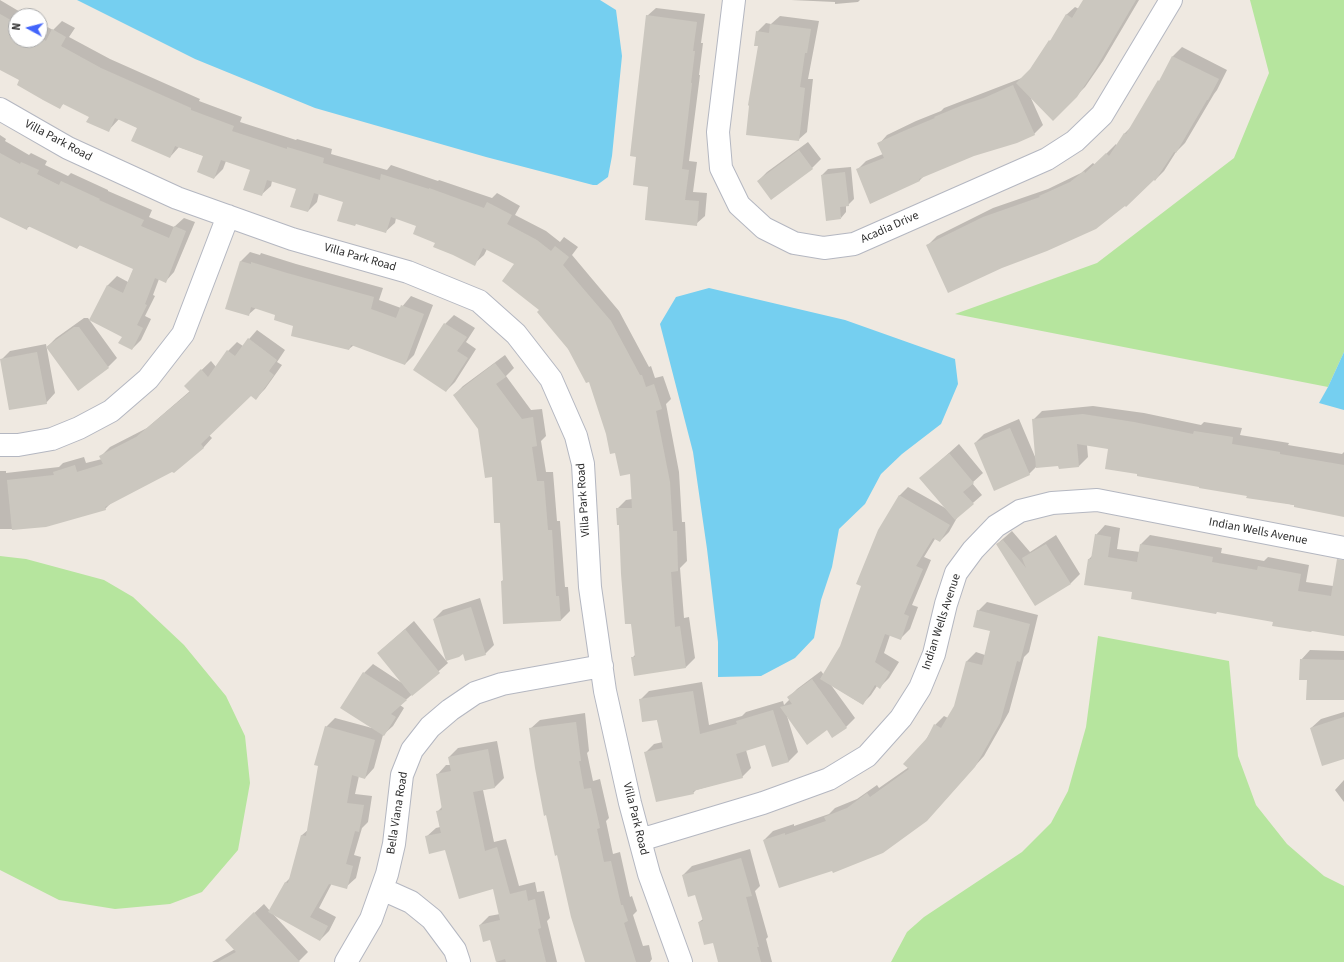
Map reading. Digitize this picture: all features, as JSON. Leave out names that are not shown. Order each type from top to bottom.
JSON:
[{"type":"street","name":"Acadia Drive","points":[[734,0],[718,132],[721,168],[739,205],[764,228],[794,243],[824,248],[854,244],[1047,159],[1075,141],[1102,115],[1171,0]]},
{"type":"street","name":"Villa Park Road","points":[[0,110],[68,148],[176,198],[292,239],[408,272],[479,302],[516,334],[551,379],[576,436],[583,464],[590,587],[608,706],[630,803],[649,874],[681,962]]},
{"type":"street","points":[[0,445],[18,445],[52,439],[79,428],[111,411],[148,379],[183,334],[228,216]]},
{"type":"street","name":"Indian Wells Avenue","points":[[640,840],[763,803],[829,778],[867,756],[901,718],[920,688],[934,654],[946,604],[956,573],[973,550],[996,526],[1020,511],[1052,503],[1097,500],[1344,548]]},
{"type":"street","name":"Bella Viana Road","points":[[346,962],[371,919],[387,874],[394,844],[402,775],[412,750],[430,727],[450,710],[475,693],[502,684],[602,666]]},
{"type":"street","points":[[382,889],[411,902],[432,919],[455,950],[459,962]]},
{"type":"green space","points":[[1250,0],[1344,0],[1344,352],[1328,387],[955,314],[1097,263],[1234,158],[1269,73]]},
{"type":"green space","points":[[0,556],[26,559],[104,580],[133,597],[184,645],[226,696],[245,736],[250,783],[238,850],[202,892],[170,904],[115,909],[59,900],[0,870]]},
{"type":"green space","points":[[1098,636],[1229,661],[1238,756],[1256,805],[1287,844],[1324,876],[1344,886],[1344,962],[891,962],[907,932],[924,917],[1022,852],[1051,823],[1068,791],[1086,727]]},
{"type":"water","points":[[77,0],[600,0],[616,10],[622,56],[612,156],[608,177],[597,185],[593,185],[486,157],[315,108],[195,59]]},
{"type":"water","points":[[709,288],[845,320],[955,359],[958,384],[941,424],[902,454],[881,474],[865,504],[839,529],[832,567],[821,600],[814,638],[795,658],[761,676],[718,677],[718,642],[707,549],[693,452],[660,324],[676,297]]},
{"type":"water","points":[[1344,352],[1344,410],[1319,403]]},
{"type":"building","points":[[1083,0],[1136,0],[1095,70],[1077,97],[1053,121],[1016,83],[1030,69],[1049,40],[1050,41],[1066,14],[1072,18]]},
{"type":"building","points":[[0,14],[8,18],[8,48],[48,48],[48,37],[52,29],[66,37],[61,46],[101,68],[191,108],[191,110],[234,126],[232,131],[287,149],[287,147],[324,158],[323,163],[380,180],[381,174],[429,188],[484,208],[487,202],[512,215],[507,224],[537,240],[551,251],[555,246],[569,257],[563,265],[611,321],[640,375],[642,375],[646,387],[654,384],[662,409],[656,411],[670,482],[673,531],[677,531],[678,571],[671,572],[675,627],[680,626],[686,668],[634,676],[631,657],[635,657],[631,624],[625,624],[619,525],[617,525],[616,508],[632,508],[630,474],[620,476],[615,453],[610,454],[606,434],[589,382],[586,383],[568,349],[537,312],[539,310],[502,281],[514,264],[483,248],[475,266],[433,247],[435,243],[413,234],[416,226],[391,217],[386,233],[356,224],[355,226],[337,221],[343,202],[314,193],[308,212],[290,207],[296,189],[267,180],[262,196],[243,190],[250,170],[221,160],[214,179],[197,172],[203,156],[175,146],[170,158],[131,141],[137,128],[115,118],[109,132],[86,122],[89,117],[63,104],[60,109],[43,100],[17,85],[19,80],[0,70]]},
{"type":"building","points":[[646,15],[697,22],[693,51],[695,51],[692,83],[682,169],[689,170],[685,200],[699,201],[697,226],[645,220],[648,187],[633,185],[636,157],[630,156]]},
{"type":"building","points":[[770,24],[811,29],[807,53],[805,53],[800,87],[805,88],[799,141],[746,135],[748,105],[758,46],[754,46],[756,31],[769,33]]},
{"type":"building","points":[[1172,56],[1219,79],[1176,153],[1174,152],[1155,181],[1154,180],[1126,207],[1125,206],[1096,229],[1047,251],[1002,268],[948,293],[926,245],[983,217],[1040,197],[1039,196],[1070,182],[1084,171],[1085,173],[1106,153],[1109,156],[1124,133],[1126,134],[1158,80],[1159,81]]},
{"type":"building","points":[[1013,85],[1035,135],[1017,143],[974,156],[919,179],[920,181],[870,204],[856,169],[884,158],[877,143],[935,118],[934,117]]},
{"type":"building","points":[[799,150],[813,169],[771,200],[757,181]]},
{"type":"building","points":[[0,153],[20,164],[21,162],[39,170],[37,174],[59,185],[61,181],[144,220],[141,226],[169,238],[174,226],[186,231],[166,283],[155,278],[145,304],[147,305],[137,325],[143,328],[132,350],[118,343],[122,337],[89,320],[107,285],[123,293],[133,269],[79,245],[77,249],[28,226],[27,230],[0,217]]},
{"type":"building","points":[[845,172],[849,206],[840,207],[841,219],[826,221],[821,175]]},
{"type":"building","points":[[240,261],[251,264],[251,262],[374,297],[371,309],[396,318],[401,305],[424,314],[405,365],[351,345],[349,350],[291,336],[293,326],[274,320],[275,315],[251,307],[249,316],[225,309]]},
{"type":"building","points":[[444,323],[467,337],[457,351],[468,358],[446,392],[413,370]]},
{"type":"building","points":[[74,327],[79,327],[109,368],[78,391],[46,347]]},
{"type":"building","points":[[248,338],[277,360],[269,371],[274,375],[256,400],[251,396],[201,444],[204,448],[174,473],[172,472],[105,507],[106,510],[46,527],[12,530],[7,480],[54,475],[53,472],[75,465],[77,472],[103,464],[99,456],[136,437],[190,392],[184,386],[201,369],[208,377],[227,350],[235,356]]},
{"type":"building","points":[[37,352],[47,404],[9,410],[0,359]]},
{"type":"building","points":[[495,363],[506,377],[496,384],[522,419],[533,417],[537,446],[532,447],[537,481],[544,481],[548,530],[552,530],[556,596],[559,596],[561,621],[503,624],[501,581],[503,581],[500,523],[494,523],[492,477],[485,478],[478,429],[453,395]]},
{"type":"building","points":[[1083,414],[1134,422],[1193,434],[1194,431],[1233,437],[1232,444],[1344,465],[1344,517],[1294,507],[1294,505],[1246,498],[1247,496],[1105,469],[1108,449],[1077,444],[1079,467],[1059,469],[1058,466],[1036,468],[1032,419]]},
{"type":"building","points":[[1010,428],[1030,475],[994,491],[974,443]]},
{"type":"building","points":[[949,453],[974,483],[963,492],[974,504],[955,520],[919,478]]},
{"type":"building","points":[[899,495],[950,525],[940,542],[933,538],[916,566],[923,569],[904,614],[909,616],[901,640],[885,634],[875,662],[890,672],[880,689],[875,685],[863,705],[820,679],[840,646],[861,586],[856,584],[878,530]]},
{"type":"building","points":[[1095,534],[1111,537],[1108,557],[1137,562],[1140,544],[1166,548],[1213,557],[1212,562],[1257,570],[1258,566],[1301,574],[1298,591],[1331,596],[1337,559],[1344,560],[1344,636],[1272,626],[1273,622],[1217,612],[1216,614],[1131,599],[1132,592],[1084,585],[1088,559],[1091,559]]},
{"type":"building","points":[[1003,540],[1026,568],[1022,558],[1046,544],[1071,584],[1035,606],[996,544]]},
{"type":"building","points":[[471,607],[486,655],[465,661],[463,654],[459,657],[446,661],[433,619]]},
{"type":"building","points":[[977,610],[1030,624],[1020,662],[1017,661],[1000,723],[975,767],[927,821],[883,853],[833,873],[832,871],[779,888],[763,840],[785,833],[785,835],[826,821],[824,817],[847,808],[867,793],[870,797],[909,769],[903,764],[927,738],[934,724],[941,728],[954,706],[966,661],[982,665],[990,631],[973,627]]},
{"type":"building","points":[[405,629],[440,673],[412,696],[377,653]]},
{"type":"building","points":[[1300,659],[1344,660],[1344,700],[1306,700],[1307,680],[1299,680]]},
{"type":"building","points":[[363,672],[407,700],[391,714],[396,717],[384,736],[340,708]]},
{"type":"building","points":[[812,679],[847,728],[832,738],[827,730],[807,745],[780,707],[792,704],[787,697]]},
{"type":"building","points":[[693,691],[700,734],[737,724],[736,721],[773,710],[789,762],[772,767],[765,745],[736,754],[743,778],[693,791],[694,794],[656,802],[644,752],[663,748],[657,720],[642,722],[639,699]]},
{"type":"building","points":[[1344,717],[1344,759],[1322,766],[1310,728]]},
{"type":"building","points":[[576,722],[581,761],[579,761],[584,789],[591,788],[600,828],[597,829],[604,862],[611,861],[621,905],[623,905],[628,921],[624,923],[636,962],[585,962],[571,917],[546,815],[544,816],[529,728]]},
{"type":"building","points":[[325,726],[375,740],[365,779],[352,775],[347,803],[364,805],[359,832],[355,831],[346,864],[353,866],[347,889],[329,884],[310,917],[328,926],[320,941],[268,912],[285,882],[288,883],[301,835],[306,836],[318,766],[314,765]]},
{"type":"building","points":[[488,749],[495,788],[473,792],[485,851],[497,847],[510,894],[526,890],[528,901],[535,899],[541,928],[538,929],[546,962],[506,962],[505,959],[496,962],[490,940],[483,942],[479,925],[500,920],[493,889],[459,899],[445,850],[429,854],[425,836],[441,833],[436,811],[442,810],[436,774],[451,771],[448,757]]},
{"type":"building","points":[[741,858],[752,896],[746,897],[759,947],[757,947],[761,962],[718,962],[713,943],[704,945],[698,922],[703,921],[695,895],[688,897],[682,875]]},
{"type":"building","points":[[254,912],[300,962],[218,962],[236,952],[225,940]]}]
